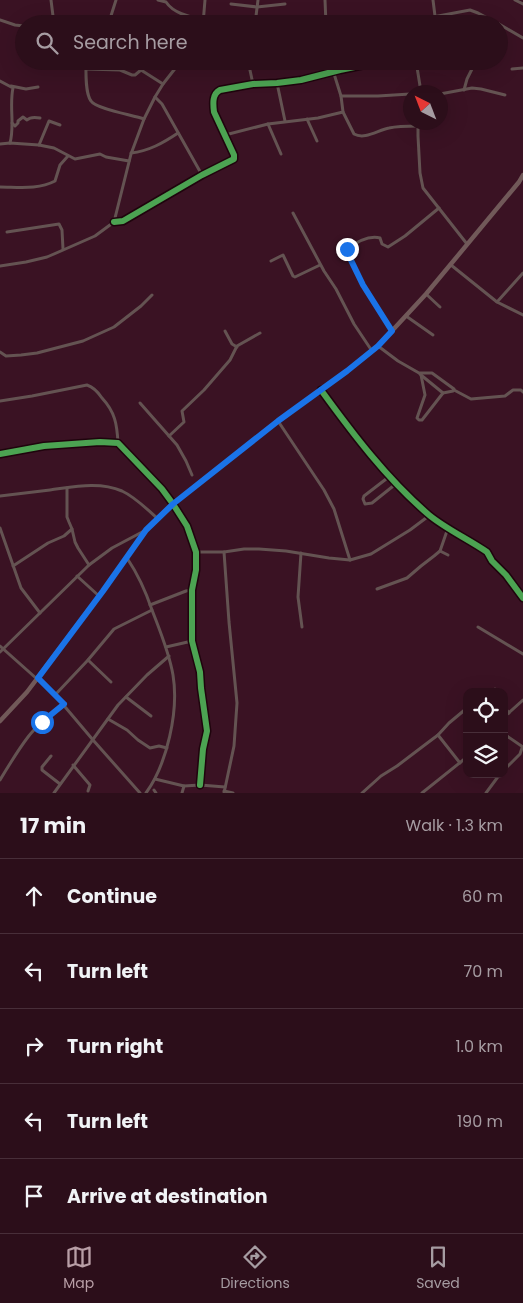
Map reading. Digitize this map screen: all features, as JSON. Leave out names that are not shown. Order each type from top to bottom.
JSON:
[{"type":"main road","points":[[0,721],[38,678],[146,530],[173,504],[278,421],[378,346],[426,294],[521,183],[523,175]]},
{"type":"street","points":[[51,0],[53,15]]},
{"type":"street","points":[[111,15],[116,0]]},
{"type":"street","points":[[158,0],[166,1],[167,5],[184,15]]},
{"type":"street","points":[[204,15],[205,0]]},
{"type":"street","points":[[257,15],[258,0]]},
{"type":"street","points":[[325,0],[326,15]]},
{"type":"street","points":[[433,0],[435,15]]},
{"type":"street","points":[[515,0],[523,4]]},
{"type":"street","points":[[231,4],[258,7],[286,4]]},
{"type":"street","points":[[441,15],[470,10],[482,15]]},
{"type":"street","points":[[0,20],[15,25]]},
{"type":"street","points":[[508,29],[523,38]]},
{"type":"street","points":[[512,69],[523,68]]},
{"type":"street","points":[[86,70],[86,84],[90,101],[97,106],[144,119]]},
{"type":"street","points":[[120,70],[135,76],[141,70],[163,84]]},
{"type":"street","points":[[114,222],[131,154],[144,119],[155,97],[174,70]]},
{"type":"street","points":[[251,70],[253,84]]},
{"type":"street","points":[[0,266],[47,256],[95,236],[114,222],[122,220],[234,159],[234,155],[214,112],[213,105],[216,92],[253,84],[301,80],[338,70]]},
{"type":"street","points":[[417,70],[420,85]]},
{"type":"street","points":[[464,90],[472,70]]},
{"type":"street","points":[[333,71],[341,96],[343,112],[354,134],[360,136],[403,126]]},
{"type":"street","points":[[0,81],[13,88],[13,132],[10,143]]},
{"type":"street","points":[[277,83],[285,122]]},
{"type":"street","points":[[8,85],[26,89],[38,88]]},
{"type":"street","points":[[448,93],[472,88],[505,95]]},
{"type":"street","points":[[341,96],[403,94]]},
{"type":"street","points":[[155,97],[162,104],[202,175]]},
{"type":"street","points":[[225,135],[268,124],[343,112]]},
{"type":"street","points":[[12,123],[14,126],[23,117],[27,120],[35,117],[40,118]]},
{"type":"street","points":[[307,119],[317,140]]},
{"type":"street","points":[[39,145],[49,121],[60,125]]},
{"type":"street","points":[[268,124],[281,154]]},
{"type":"street","points":[[418,130],[420,173],[423,188],[467,244]]},
{"type":"street","points":[[131,154],[158,146],[178,133]]},
{"type":"street","points":[[0,144],[39,145],[54,148],[77,159],[100,154],[106,157],[129,161]]},
{"type":"street","points":[[0,187],[28,188],[55,181],[60,165],[68,156]]},
{"type":"street","points":[[392,331],[363,285],[346,250],[358,242],[372,237],[380,238],[382,244],[388,247],[403,238],[439,208]]},
{"type":"street","points":[[293,213],[320,265],[372,351]]},
{"type":"street","points":[[6,232],[59,224],[62,230],[63,249]]},
{"type":"street","points":[[271,261],[283,255],[295,277],[320,265]]},
{"type":"street","points":[[451,264],[497,302],[523,315]]},
{"type":"street","points":[[497,302],[523,273]]},
{"type":"street","points":[[426,294],[440,307]]},
{"type":"street","points":[[0,352],[6,356],[22,355],[84,341],[114,327],[152,295]]},
{"type":"street","points":[[406,316],[433,335]]},
{"type":"street","points":[[225,331],[232,344],[237,347]]},
{"type":"street","points":[[169,436],[184,422],[182,411],[204,390],[230,360],[237,347],[260,333]]},
{"type":"street","points":[[378,346],[420,374],[443,393]]},
{"type":"street","points":[[420,374],[432,373],[454,390],[471,399],[505,396],[513,390],[521,390],[523,392]]},
{"type":"street","points":[[420,374],[425,395],[417,418],[419,420],[422,420],[443,393],[454,390]]},
{"type":"street","points":[[0,400],[89,386],[99,394],[112,412],[118,443]]},
{"type":"street","points":[[321,390],[346,426],[396,483],[430,515],[487,552],[492,561],[506,574],[523,598]]},
{"type":"street","points":[[140,403],[177,445],[192,475]]},
{"type":"street","points":[[278,421],[334,509],[350,560]]},
{"type":"street","points":[[0,454],[53,446],[100,442],[118,443],[162,489],[187,526],[196,552],[196,570],[192,590],[192,641],[200,672],[207,731],[203,749],[200,784]]},
{"type":"street","points":[[390,476],[363,497],[365,504],[372,503],[396,483]]},
{"type":"street","points":[[0,496],[67,488],[104,486],[121,490],[131,496],[158,519]]},
{"type":"street","points":[[67,488],[67,517],[75,542],[82,556],[90,565]]},
{"type":"street","points":[[196,552],[224,552],[251,549],[286,551],[350,560],[371,554],[430,515]]},
{"type":"street","points":[[0,528],[2,539],[21,588],[40,613]]},
{"type":"street","points":[[377,589],[407,578],[440,551],[448,528]]},
{"type":"street","points":[[13,566],[48,543],[64,536],[72,529]]},
{"type":"street","points":[[0,652],[90,565],[112,548],[146,530]]},
{"type":"street","points":[[440,551],[448,555]]},
{"type":"street","points":[[224,552],[237,703],[234,746],[224,790]]},
{"type":"street","points":[[301,553],[298,598],[302,627]]},
{"type":"street","points":[[126,557],[150,605],[166,647],[175,694],[172,727],[167,748],[155,778],[146,793]]},
{"type":"street","points":[[77,576],[99,596]]},
{"type":"street","points":[[150,605],[192,590]]},
{"type":"street","points":[[55,695],[114,629],[152,610]]},
{"type":"street","points":[[478,627],[523,654]]},
{"type":"street","points":[[166,647],[192,641]]},
{"type":"street","points":[[0,646],[38,678],[64,704],[140,793]]},
{"type":"street","points":[[54,793],[73,765],[126,697],[169,656]]},
{"type":"street","points":[[88,660],[112,682]]},
{"type":"street","points":[[126,697],[151,716]]},
{"type":"street","points":[[509,713],[523,700]]},
{"type":"street","points":[[0,780],[29,735],[64,704]]},
{"type":"street","points":[[362,793],[381,776],[438,734],[463,711]]},
{"type":"street","points":[[108,719],[127,730],[150,748],[159,746],[167,748]]},
{"type":"street","points":[[438,734],[460,763]]},
{"type":"street","points":[[508,737],[523,749],[508,766]]},
{"type":"street","points":[[51,756],[42,767],[42,770],[60,784]]},
{"type":"street","points":[[422,793],[463,760]]},
{"type":"street","points":[[73,765],[90,785],[88,791]]},
{"type":"street","points":[[155,778],[184,786],[200,784],[233,793]]},
{"type":"street","points":[[486,793],[497,778]]},
{"type":"street","points":[[182,793],[184,786]]},
{"type":"cycle path","points":[[114,222],[123,221],[202,175],[234,159],[234,155],[214,112],[213,103],[217,92],[253,84],[301,80],[340,70]]},
{"type":"cycle path","points":[[321,390],[358,439],[399,486],[429,515],[487,552],[492,561],[506,575],[523,598]]},
{"type":"cycle path","points":[[0,454],[44,446],[100,442],[118,443],[162,489],[187,526],[196,552],[196,570],[192,590],[192,641],[200,672],[207,731],[203,749],[200,785]]},
{"type":"route","points":[[42,722],[64,704],[38,678],[146,530],[173,504],[278,421],[347,371],[378,346],[392,331],[363,285],[347,249]]}]
